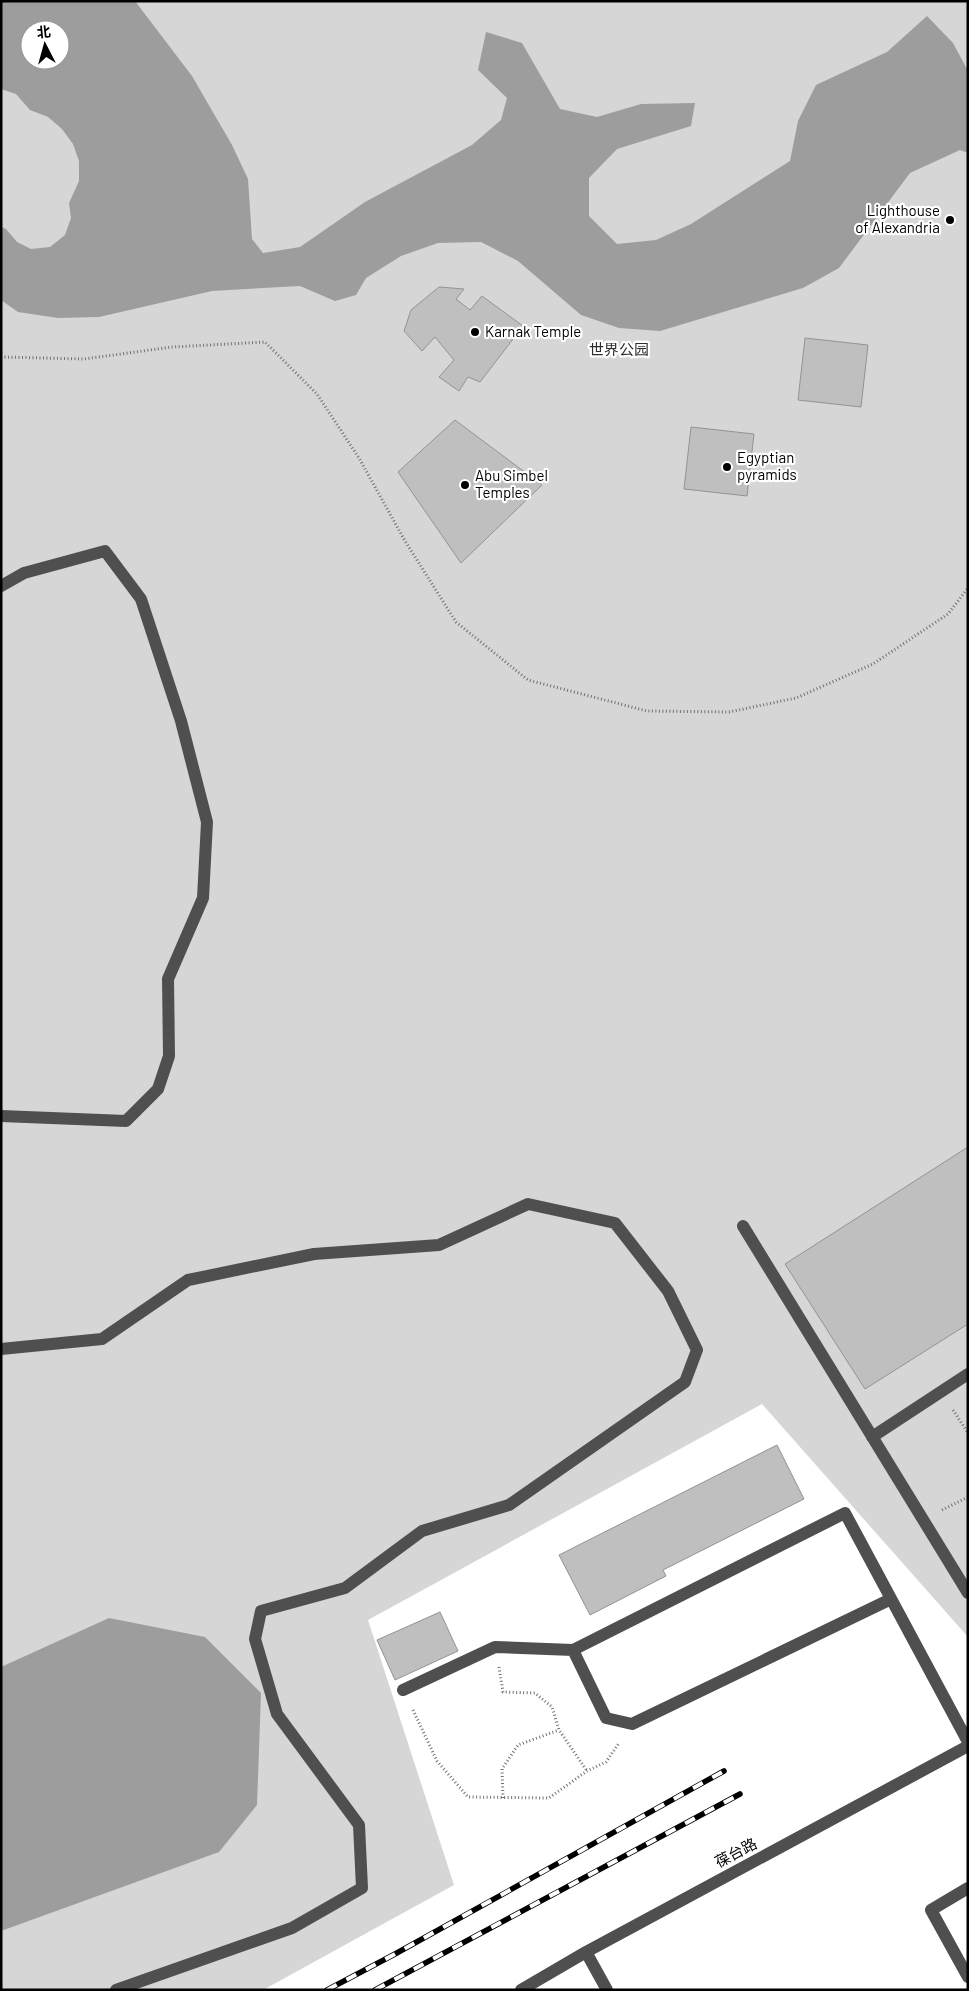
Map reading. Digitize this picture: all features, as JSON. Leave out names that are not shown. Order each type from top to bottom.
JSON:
[{"type":"street","points":[[1,586],[24,573],[105,551],[141,599],[181,721],[207,822],[203,898],[168,979],[169,1056],[158,1089],[126,1121],[1,1116]]},
{"type":"street","points":[[1,1349],[102,1339],[188,1280],[314,1254],[440,1245],[528,1204],[615,1223],[668,1291],[697,1350],[685,1382],[509,1506],[422,1531],[345,1588],[261,1611],[255,1639],[278,1714],[359,1826],[362,1888],[292,1928],[116,1990]]},
{"type":"street","points":[[743,1226],[968,1593]]},
{"type":"street","points":[[872,1437],[968,1374]]},
{"type":"street","points":[[403,1690],[495,1647],[573,1650],[845,1513],[968,1742]]},
{"type":"street","points":[[573,1650],[606,1718],[632,1724],[891,1598]]},
{"type":"street","name":"葆台路","points":[[521,1990],[586,1952],[968,1746]]},
{"type":"street","points":[[968,1888],[931,1910],[968,1977]]},
{"type":"street","points":[[586,1952],[607,1990]]},
{"type":"path","points":[[1,357],[84,359],[172,347],[265,342],[316,394],[359,458],[405,541],[456,622],[528,680],[647,712],[729,712],[796,698],[873,664],[948,614],[968,588]]},
{"type":"path","points":[[941,1392],[968,1432]]},
{"type":"path","points":[[923,1520],[968,1497]]},
{"type":"path","points":[[495,1647],[504,1692],[535,1693],[552,1707],[559,1730],[587,1771]]},
{"type":"path","points":[[403,1690],[437,1761],[468,1797],[548,1798],[587,1771],[606,1762],[632,1724]]},
{"type":"path","points":[[503,1798],[502,1768],[518,1745],[559,1730]]},
{"type":"green space","name":"世界公园","points":[[1,1],[968,1],[968,1637],[762,1404],[368,1620],[454,1885],[263,1990],[1,1990]]},
{"type":"shaded area","points":[[1,1],[135,1],[192,76],[232,145],[248,179],[252,239],[263,253],[300,247],[365,202],[472,145],[501,120],[507,98],[478,70],[486,32],[522,43],[560,109],[597,117],[641,104],[695,103],[691,126],[617,149],[589,178],[589,216],[617,244],[656,240],[691,224],[790,161],[798,121],[816,85],[887,52],[927,16],[953,43],[968,71],[968,153],[960,150],[910,173],[839,268],[803,288],[660,331],[619,328],[581,315],[518,261],[481,242],[438,243],[401,256],[366,278],[356,295],[335,301],[300,286],[212,291],[99,317],[58,318],[18,312],[1,300],[1,227],[6,229],[17,242],[31,249],[50,247],[65,235],[71,218],[69,203],[79,181],[79,161],[73,144],[62,129],[48,117],[30,110],[16,94],[1,89]]},
{"type":"shaded area","points":[[109,1618],[205,1637],[261,1693],[257,1805],[219,1852],[1,1931],[1,1667]]},
{"type":"building","points":[[439,287],[464,289],[456,299],[470,310],[482,296],[523,326],[480,382],[468,377],[459,391],[439,377],[454,360],[435,337],[422,351],[404,331],[411,310]]},
{"type":"building","points":[[805,338],[868,345],[861,407],[798,400]]},
{"type":"building","points":[[455,420],[542,485],[461,563],[398,472]]},
{"type":"building","points":[[691,427],[754,434],[747,496],[684,489]]},
{"type":"building","points":[[968,1147],[968,1324],[865,1389],[785,1264]]},
{"type":"building","points":[[777,1445],[804,1499],[663,1570],[666,1576],[590,1615],[559,1555]]},
{"type":"building","points":[[440,1612],[458,1651],[395,1680],[377,1640]]},
{"type":"railway","points":[[327,1990],[724,1771]]},
{"type":"railway","points":[[375,1990],[740,1794]]},
{"type":"place","name":"Lighthouse of Alexandria","points":[[950,220]]},
{"type":"place","name":"Karnak Temple","points":[[475,332]]},
{"type":"place","name":"Egyptian pyramids","points":[[727,467]]},
{"type":"place","name":"Abu Simbel Temples","points":[[465,485]]}]
